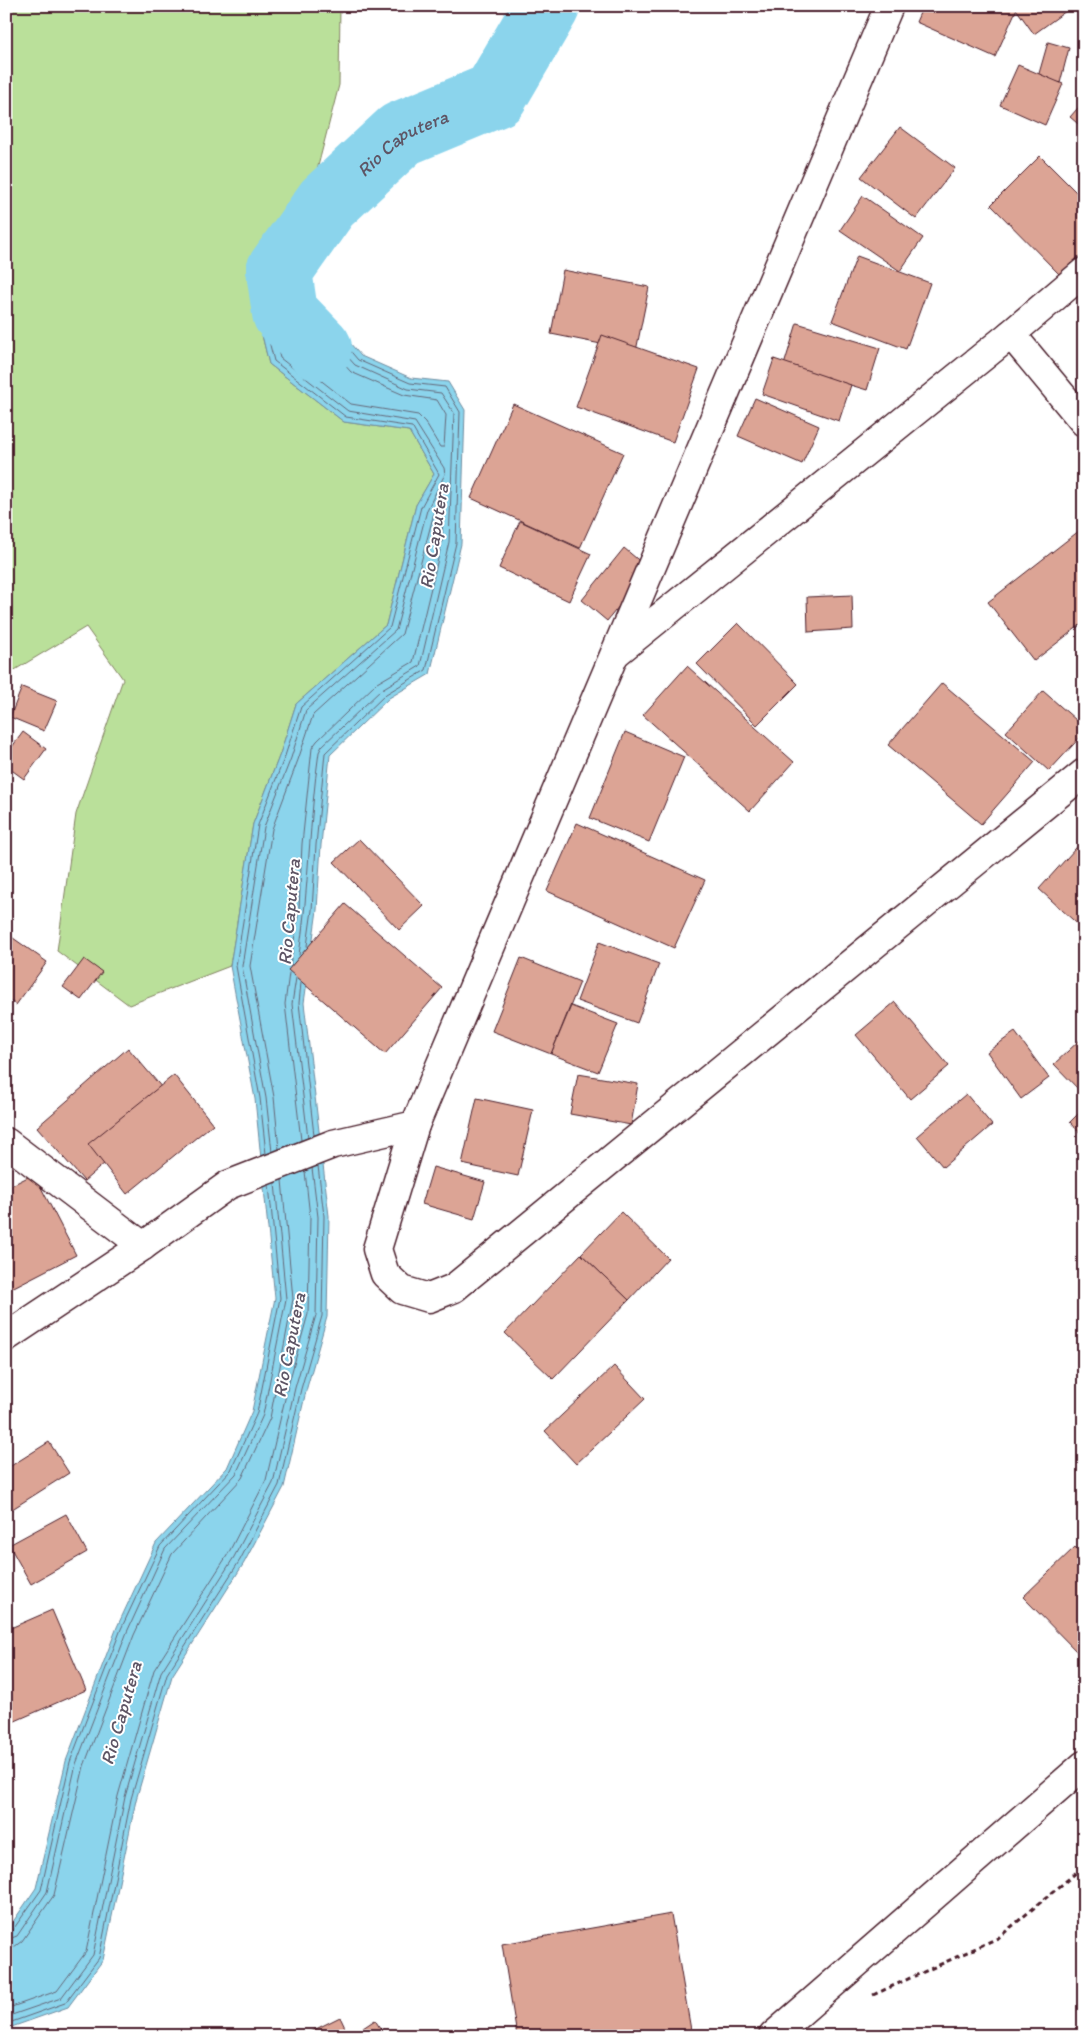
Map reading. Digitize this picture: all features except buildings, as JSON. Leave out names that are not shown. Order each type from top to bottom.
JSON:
[{"type":"street","points":[[889,6],[415,1125],[377,1249],[385,1274],[402,1290],[429,1298],[454,1288],[1084,774]]},
{"type":"street","points":[[613,656],[1084,272]]},
{"type":"street","points":[[1010,334],[1084,422]]},
{"type":"street","points":[[6,1337],[144,1246],[228,1185],[333,1144],[415,1125]]},
{"type":"street","points":[[6,1142],[144,1246]]},
{"type":"street","points":[[773,2036],[1084,1765]]},
{"type":"path","points":[[872,1995],[998,1938],[1084,1866]]},
{"type":"green space","points":[[6,6],[340,6],[339,85],[310,197],[250,285],[269,364],[344,422],[409,431],[434,474],[416,505],[386,625],[296,704],[280,754],[253,824],[230,966],[129,1005],[57,951],[76,814],[123,679],[86,627],[13,671],[6,679]]},
{"type":"water","points":[[279,271],[306,319],[344,336],[361,356],[411,378],[448,382],[465,410],[461,544],[430,674],[389,698],[330,755],[317,910],[304,1003],[329,1216],[327,1317],[306,1391],[284,1487],[244,1563],[172,1676],[136,1800],[103,1960],[68,2007],[6,2029],[6,1932],[36,1888],[66,1761],[117,1627],[156,1543],[227,1468],[252,1411],[275,1298],[255,1099],[230,966],[253,824],[280,754],[296,704],[386,625],[416,505],[434,474],[409,431],[344,422],[269,364],[250,285]]},
{"type":"waterway","name":"Rio Caputera","points":[[319,348],[285,313],[279,271],[327,203],[401,134],[495,95],[547,6]]}]
